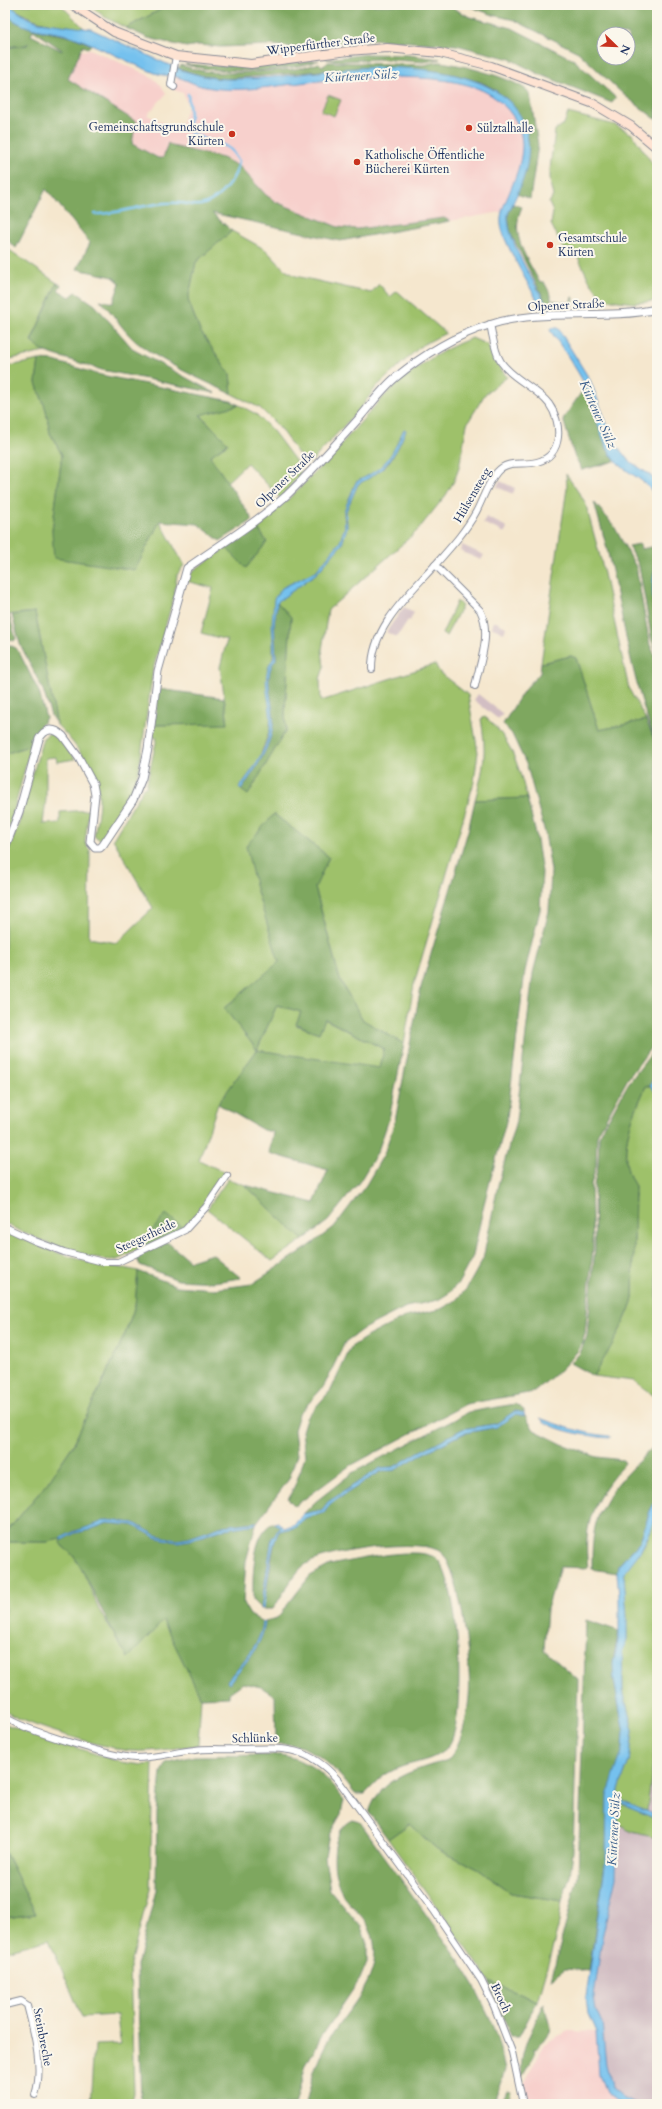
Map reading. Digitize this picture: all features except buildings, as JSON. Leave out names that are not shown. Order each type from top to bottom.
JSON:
[{"type":"main road","name":"Wipperfürther Straße","points":[[74,5],[114,32],[175,59],[251,64],[311,55],[387,48],[440,53],[492,66],[594,104],[631,126],[657,148]]},
{"type":"street","points":[[174,87],[171,85],[171,79],[175,59]]},
{"type":"street","points":[[656,309],[657,323]]},
{"type":"street","name":"Olpener Straße","points":[[5,848],[19,812],[38,739],[45,730],[50,729],[59,732],[63,736],[90,777],[95,795],[90,842],[95,848],[104,846],[133,800],[142,778],[148,749],[158,671],[187,568],[255,522],[286,496],[311,471],[394,379],[422,357],[454,338],[490,324],[526,318],[613,314],[656,309]]},
{"type":"street","name":"Hülsensteeg","points":[[372,669],[372,655],[385,626],[403,601],[468,526],[494,476],[500,468],[512,463],[537,462],[552,452],[558,442],[559,430],[556,416],[538,392],[512,374],[502,363],[495,349],[490,324]]},
{"type":"street","points":[[435,565],[475,604],[483,616],[485,636],[475,686]]},
{"type":"street","name":"Steegerheide","points":[[5,1227],[64,1252],[99,1261],[118,1262],[185,1230],[198,1216],[227,1176]]},
{"type":"street","name":"Schlünke","points":[[5,1717],[20,1725],[60,1739],[134,1758],[148,1758],[198,1749],[276,1748],[307,1756],[324,1766],[338,1780],[435,1912]]},
{"type":"street","name":"Broch","points":[[435,1912],[477,1974],[494,2006],[512,2052],[523,2104]]},
{"type":"street","name":"Steinbreche","points":[[5,2005],[21,2001],[27,2005],[39,2070],[40,2082],[35,2095]]},
{"type":"shaded area","points":[[90,49],[152,77],[161,85],[166,94],[147,115],[179,130],[188,106],[183,93],[174,90],[176,77],[201,86],[230,89],[257,88],[369,76],[402,76],[447,81],[479,88],[498,99],[513,116],[522,140],[522,153],[518,172],[501,212],[450,221],[444,218],[357,229],[338,227],[284,206],[168,143],[162,159],[133,146],[134,132],[138,123],[68,79],[81,51]]},
{"type":"shaded area","points":[[500,481],[515,488],[513,494],[497,487]]},
{"type":"shaded area","points":[[486,517],[507,527],[505,533],[483,523]]},
{"type":"shaded area","points":[[462,545],[484,555],[481,560],[460,551]]},
{"type":"shaded area","points":[[404,607],[414,612],[410,621],[408,620],[397,637],[386,632]]},
{"type":"shaded area","points":[[494,621],[506,627],[504,633],[491,627]]},
{"type":"shaded area","points":[[478,694],[503,714],[498,719],[474,700]]},
{"type":"shaded area","points":[[657,1730],[657,1816],[647,1811]]},
{"type":"shaded area","points":[[616,1824],[632,1832],[657,1838],[657,2104],[637,2104],[623,2097],[611,2087],[606,2065],[602,2023],[596,2010],[594,1997],[602,1938],[616,1877],[618,1853]]},
{"type":"shaded area","points":[[569,2031],[596,2032],[599,2075],[606,2092],[621,2104],[528,2104],[524,2084],[540,2052],[548,2041]]},
{"type":"green space","points":[[9,5],[61,5],[85,29],[46,23],[19,12]]},
{"type":"green space","points":[[89,5],[169,5],[126,28],[105,17]]},
{"type":"green space","points":[[169,5],[447,5],[470,17],[512,28],[574,60],[616,98],[612,103],[539,74],[510,59],[456,45],[368,39],[297,48],[272,45],[220,47],[199,45],[186,47],[148,38],[126,28]]},
{"type":"green space","points":[[466,5],[657,5],[657,120],[624,95],[578,52],[514,20],[493,15]]},
{"type":"green space","points":[[5,13],[12,19],[27,27],[79,39],[91,45],[88,48],[83,46],[68,79],[138,123],[134,132],[132,144],[158,158],[163,158],[168,143],[172,146],[223,158],[240,167],[266,195],[276,202],[338,227],[357,229],[444,218],[450,221],[340,241],[212,213],[232,231],[196,262],[188,300],[200,331],[230,374],[232,394],[155,355],[130,336],[100,300],[113,303],[120,283],[113,277],[77,269],[90,243],[46,189],[16,248],[5,238],[5,48],[27,45],[5,47]],"holes":[[[33,30],[62,50],[31,35]]]},
{"type":"green space","points":[[368,54],[408,55],[440,59],[424,62],[378,59],[341,61],[326,59]]},
{"type":"green space","points":[[319,60],[290,67],[252,71],[214,70],[185,64],[219,66]]},
{"type":"green space","points":[[328,62],[424,65],[437,62],[448,63],[503,78],[525,89],[530,94],[538,145],[530,199],[517,194],[525,172],[528,140],[508,100],[494,89],[481,82],[443,73],[406,69],[357,68],[226,79],[202,76],[178,68],[181,65],[203,71],[225,73],[295,69],[319,63],[322,66]]},
{"type":"green space","points":[[328,95],[341,100],[334,116],[321,111]]},
{"type":"green space","points":[[568,113],[615,125],[632,134],[657,170],[657,301],[634,303],[603,299],[590,282],[575,251],[563,248],[551,224],[553,212],[549,203],[553,196],[550,171],[555,130],[564,124]]},
{"type":"green space","points":[[513,204],[522,207],[518,227],[519,237],[521,246],[530,265],[540,283],[544,282],[551,295],[551,300],[570,303],[572,297],[574,298],[573,304],[569,308],[542,309],[539,304],[546,303],[510,232],[508,214]]},
{"type":"green space","points":[[232,231],[266,250],[285,270],[296,276],[371,293],[379,284],[390,297],[397,291],[446,333],[422,345],[376,387],[362,406],[311,462],[304,462],[278,426],[260,408],[232,394],[230,374],[200,331],[188,300],[196,262]]},
{"type":"green space","points":[[5,247],[57,283],[31,341],[45,352],[5,360]]},
{"type":"green space","points":[[57,283],[61,285],[58,290],[70,297],[76,292],[95,305],[134,350],[215,393],[102,370],[45,352],[31,342]]},
{"type":"green space","points":[[472,338],[488,345],[493,359],[507,377],[485,394],[467,424],[459,468],[446,495],[417,531],[328,610],[322,650],[324,667],[320,679],[321,701],[435,664],[440,673],[468,695],[478,752],[474,782],[414,984],[404,1044],[363,1020],[340,980],[315,887],[329,857],[274,814],[255,885],[280,962],[224,1008],[257,1050],[218,1104],[199,1160],[224,1172],[225,1174],[194,1217],[183,1228],[117,1260],[104,1260],[60,1248],[5,1224],[5,859],[19,823],[43,738],[50,733],[57,736],[63,741],[75,759],[57,762],[56,757],[46,758],[46,799],[43,824],[60,823],[60,812],[89,810],[85,842],[90,851],[89,938],[117,943],[153,908],[113,839],[140,796],[142,789],[146,787],[157,738],[153,737],[154,725],[228,723],[220,667],[227,640],[201,633],[213,588],[186,581],[194,570],[226,548],[246,568],[267,542],[257,527],[307,481],[384,396],[425,362],[436,355]],"holes":[[[404,429],[406,430],[388,463],[368,479],[358,484],[346,511],[347,527],[342,544],[317,573],[277,602],[291,617],[285,712],[286,730],[248,795],[239,788],[258,762],[270,729],[275,599],[282,588],[316,571],[340,542],[345,526],[344,511],[356,482],[374,473],[392,455]]]},
{"type":"green space","points":[[39,360],[36,383],[46,410],[50,433],[62,455],[52,531],[135,570],[160,521],[184,565],[177,575],[174,596],[153,670],[139,769],[132,790],[122,809],[101,840],[94,836],[99,799],[98,790],[90,769],[78,749],[57,725],[35,612],[5,615],[5,367]]},
{"type":"green space","points":[[39,360],[54,361],[101,375],[231,401],[239,405],[200,415],[228,443],[210,456],[253,520],[220,541],[198,524],[160,521],[135,570],[54,558],[52,531],[62,455],[50,433],[46,410],[36,383]]},
{"type":"green space","points":[[585,387],[607,449],[615,461],[582,470],[574,455],[563,419]]},
{"type":"green space","points":[[239,405],[256,414],[273,431],[300,467],[299,476],[280,498],[247,463],[227,482],[209,456],[228,444],[200,414]]},
{"type":"green space","points":[[566,474],[585,502],[601,560],[629,689],[646,720],[599,730],[576,658],[571,656],[541,663],[567,488]]},
{"type":"green space","points":[[594,502],[614,526],[636,567],[650,645],[657,660],[657,744],[648,722],[635,676],[607,551]]},
{"type":"green space","points":[[257,527],[267,542],[246,568],[226,548]]},
{"type":"green space","points":[[640,544],[641,549],[657,546],[653,591],[657,652],[652,641],[639,566],[629,546]]},
{"type":"green space","points":[[457,601],[462,606],[446,636],[442,634]]},
{"type":"green space","points":[[277,602],[291,617],[285,712],[286,730],[248,795],[241,790],[263,754],[272,730],[273,712],[269,675],[271,667],[276,659],[274,624]]},
{"type":"green space","points":[[35,612],[57,725],[51,716],[43,690],[20,644],[12,615]]},
{"type":"green space","points":[[5,615],[9,615],[16,639],[14,641],[5,638]]},
{"type":"green space","points":[[5,643],[16,648],[20,654],[39,692],[46,718],[37,731],[31,745],[5,754]]},
{"type":"green space","points":[[571,656],[576,658],[599,730],[646,720],[657,746],[657,1039],[627,1080],[597,1135],[596,1166],[591,1185],[593,1248],[585,1334],[578,1351],[560,1370],[534,1392],[466,1404],[348,1467],[295,1506],[288,1499],[296,1483],[305,1456],[302,1431],[306,1418],[331,1390],[351,1347],[368,1336],[405,1317],[441,1309],[455,1301],[467,1288],[483,1259],[498,1185],[516,1120],[533,973],[549,911],[551,871],[545,833],[527,766],[512,734],[503,724],[524,690],[540,673],[541,663]]},
{"type":"green space","points":[[159,689],[224,698],[228,724],[154,725]]},
{"type":"green space","points":[[485,717],[494,725],[508,744],[521,775],[527,798],[475,800],[481,779],[484,760],[484,742],[481,719]]},
{"type":"green space","points":[[31,745],[12,818],[5,837],[5,754]]},
{"type":"green space","points":[[527,798],[536,834],[542,872],[540,910],[525,971],[507,1118],[484,1204],[473,1256],[459,1282],[449,1293],[438,1300],[406,1307],[363,1329],[345,1342],[324,1386],[299,1414],[294,1430],[297,1455],[289,1479],[257,1522],[223,1526],[189,1538],[177,1540],[156,1535],[134,1523],[106,1520],[89,1528],[74,1531],[62,1540],[75,1533],[89,1530],[107,1523],[133,1525],[155,1537],[177,1542],[190,1540],[224,1529],[256,1524],[246,1561],[243,1603],[250,1615],[263,1622],[254,1646],[227,1681],[229,1683],[257,1647],[261,1639],[265,1621],[277,1618],[310,1576],[330,1565],[369,1557],[401,1553],[416,1553],[428,1555],[437,1559],[445,1571],[451,1593],[455,1620],[459,1680],[455,1731],[449,1745],[444,1751],[430,1758],[392,1771],[381,1778],[365,1794],[355,1794],[331,1766],[322,1758],[301,1747],[289,1744],[276,1744],[275,1696],[261,1687],[243,1683],[229,1693],[229,1697],[201,1698],[163,1621],[128,1658],[113,1633],[89,1582],[73,1556],[60,1543],[61,1539],[47,1542],[5,1542],[5,1534],[48,1482],[73,1445],[125,1334],[135,1306],[138,1271],[177,1286],[214,1289],[252,1284],[308,1247],[334,1227],[366,1185],[384,1154],[395,1121],[421,987],[468,831],[475,800]]},
{"type":"green space","points":[[274,814],[329,857],[315,888],[340,980],[363,1020],[404,1044],[389,1119],[378,1151],[360,1181],[328,1221],[303,1240],[245,1185],[314,1203],[328,1170],[269,1153],[273,1132],[263,1130],[218,1104],[257,1050],[224,1008],[279,962],[255,885],[246,846]],"holes":[[[277,1005],[301,1012],[296,1024],[319,1033],[325,1019],[384,1049],[380,1068],[257,1050]]]},
{"type":"green space","points":[[277,1005],[301,1012],[296,1025],[319,1033],[324,1019],[384,1049],[380,1069],[257,1050]]},
{"type":"green space","points":[[657,1046],[657,1075],[651,1081],[651,1086],[646,1086],[631,1123],[626,1149],[626,1162],[629,1174],[635,1186],[633,1299],[616,1338],[593,1376],[570,1363],[580,1353],[587,1336],[595,1248],[594,1185],[598,1166],[599,1136],[628,1084]]},
{"type":"green space","points":[[646,1086],[651,1086],[657,1094],[657,1398],[634,1381],[593,1376],[616,1338],[633,1299],[635,1186],[629,1174],[626,1162],[626,1149],[631,1123]]},
{"type":"green space","points":[[228,1179],[245,1185],[303,1240],[272,1261],[207,1209]]},
{"type":"green space","points":[[166,1214],[183,1228],[134,1252]]},
{"type":"green space","points":[[5,1230],[67,1256],[95,1264],[138,1271],[135,1306],[125,1334],[73,1445],[48,1482],[5,1534]]},
{"type":"green space","points":[[167,1242],[190,1261],[212,1254],[241,1278],[214,1282],[178,1280],[140,1265],[136,1257]]},
{"type":"green space","points":[[515,1404],[524,1410],[524,1413],[515,1411],[496,1424],[463,1429],[394,1467],[380,1468],[328,1502],[322,1510],[303,1514],[315,1502],[352,1473],[469,1412]]},
{"type":"green space","points":[[516,1414],[525,1416],[534,1430],[562,1444],[597,1457],[623,1460],[625,1463],[606,1487],[593,1511],[587,1537],[588,1568],[560,1567],[547,1609],[544,1650],[578,1680],[573,1851],[570,1876],[562,1901],[511,1893],[478,1869],[437,1849],[409,1824],[388,1839],[369,1813],[374,1801],[381,1791],[390,1783],[424,1767],[448,1760],[457,1746],[463,1730],[469,1697],[467,1644],[460,1600],[455,1580],[449,1564],[442,1553],[432,1548],[395,1546],[350,1551],[312,1561],[298,1571],[273,1609],[263,1609],[275,1539],[279,1531],[297,1527],[305,1518],[324,1513],[330,1504],[381,1471],[395,1470],[418,1456],[465,1433],[497,1427]]},
{"type":"green space","points":[[657,1443],[657,1498],[650,1511],[640,1542],[618,1566],[617,1573],[592,1569],[592,1552],[596,1523],[606,1500],[621,1480]]},
{"type":"green space","points":[[657,1510],[657,1730],[647,1811],[631,1806],[618,1798],[619,1789],[629,1761],[633,1731],[623,1691],[622,1652],[627,1639],[624,1576],[628,1565],[640,1552],[647,1540]]},
{"type":"green space","points":[[274,1523],[282,1528],[272,1538],[261,1609],[253,1601],[255,1558],[257,1546],[261,1536],[266,1528]]},
{"type":"green space","points":[[61,1538],[62,1546],[70,1552],[81,1568],[102,1615],[128,1657],[163,1620],[201,1698],[198,1745],[165,1750],[131,1751],[86,1741],[46,1729],[5,1711],[5,1542],[47,1542]]},
{"type":"green space","points":[[586,1620],[619,1631],[614,1655],[614,1680],[624,1732],[623,1749],[607,1831],[606,1859],[589,1971],[565,1969],[551,1979],[578,1877]]},
{"type":"green space","points":[[5,1724],[120,1762],[143,1765],[153,1764],[150,1889],[130,1965],[134,2093],[131,2104],[90,2104],[94,2045],[120,2044],[117,2015],[82,2017],[49,1940],[5,1951],[5,1918],[36,1914],[5,1852]]},
{"type":"green space","points":[[282,1755],[302,1761],[318,1771],[331,1783],[344,1800],[341,1814],[329,1835],[325,1857],[330,1890],[361,1927],[367,1944],[367,1962],[360,1979],[320,2039],[306,2065],[295,2104],[141,2104],[137,1966],[156,1890],[157,1813],[161,1772],[166,1763],[194,1756]]},
{"type":"green space","points":[[618,1801],[657,1819],[657,1838],[632,1832],[616,1824]]},
{"type":"green space","points":[[353,1820],[360,1822],[458,1959],[475,1987],[497,2037],[505,2070],[493,2104],[306,2104],[309,2088],[322,2051],[367,1984],[375,1957],[374,1943],[369,1927],[339,1888],[334,1864],[334,1852],[337,1838],[343,1828]]},
{"type":"green space","points":[[409,1824],[437,1849],[478,1869],[511,1893],[562,1901],[558,1928],[537,2001],[489,1981],[388,1839]]},
{"type":"green space","points":[[5,1852],[36,1914],[5,1918]]},
{"type":"green space","points":[[489,1981],[537,2001],[519,2036],[511,2036]]},
{"type":"green space","points":[[544,2004],[550,2027],[549,2032],[537,2049],[534,2048],[535,2054],[522,2077],[522,2058],[527,2039]]},
{"type":"green space","points":[[507,2090],[511,2091],[508,2104],[501,2104]]},
{"type":"water","name":"Kürtener Sülz","points":[[5,5],[9,5],[26,17],[39,22],[91,29],[169,65],[178,67],[178,69],[209,77],[222,79],[244,79],[277,77],[342,69],[383,67],[412,68],[441,72],[469,79],[494,90],[514,106],[526,129],[527,165],[520,187],[508,214],[509,225],[516,248],[546,304],[539,304],[511,252],[501,224],[504,206],[516,176],[521,155],[521,135],[518,125],[504,106],[496,99],[478,88],[434,79],[402,77],[340,79],[241,89],[201,86],[177,77],[160,75],[74,37],[65,34],[38,30],[21,24],[5,13]]},
{"type":"water","name":"Kürtener Sülz","points":[[551,328],[558,328],[590,380],[614,442],[628,460],[650,475],[657,483],[657,504],[650,489],[617,462],[607,448],[586,387],[550,330]]},
{"type":"water","points":[[404,429],[406,430],[397,449],[383,468],[358,484],[346,511],[347,527],[342,544],[317,573],[277,602],[274,624],[276,659],[271,667],[269,675],[273,713],[272,731],[267,747],[241,790],[239,788],[262,753],[270,729],[271,720],[266,683],[269,666],[274,658],[272,624],[274,599],[282,588],[316,571],[340,542],[345,526],[344,511],[356,482],[381,467],[391,455]]},
{"type":"water","points":[[657,564],[657,627],[653,579]]},
{"type":"water","points":[[657,1075],[657,1094],[650,1085]]},
{"type":"water","points":[[515,1411],[524,1413],[525,1416],[516,1414],[497,1427],[464,1433],[418,1456],[395,1470],[381,1471],[330,1504],[324,1513],[305,1518],[297,1527],[279,1531],[273,1547],[263,1609],[261,1609],[272,1538],[281,1528],[274,1523],[278,1522],[284,1528],[295,1524],[303,1514],[322,1510],[328,1502],[380,1468],[394,1467],[463,1429],[496,1424]]},
{"type":"water","points":[[540,1418],[575,1430],[610,1436],[610,1438],[583,1435],[562,1430],[545,1423]]},
{"type":"water","name":"Kürtener Sülz","points":[[657,1498],[657,1510],[651,1530],[640,1552],[626,1570],[624,1576],[627,1639],[622,1652],[623,1691],[633,1731],[629,1761],[619,1789],[618,1798],[627,1804],[657,1816],[657,1819],[630,1808],[618,1801],[616,1877],[602,1938],[594,1997],[596,2010],[602,2023],[606,2065],[611,2087],[623,2097],[637,2104],[621,2104],[606,2092],[599,2075],[596,2032],[588,2014],[586,1997],[606,1859],[607,1796],[623,1749],[624,1732],[614,1680],[613,1664],[619,1636],[619,1596],[617,1573],[618,1566],[640,1542],[650,1511]]},
{"type":"water","points":[[106,1520],[134,1523],[156,1535],[177,1540],[189,1538],[223,1526],[257,1522],[256,1524],[224,1529],[190,1540],[177,1542],[155,1537],[133,1525],[107,1523],[89,1530],[75,1533],[62,1540],[61,1538]]},
{"type":"water","points":[[265,1621],[261,1639],[257,1647],[229,1683],[227,1681],[254,1646],[263,1622]]},
{"type":"waterway","points":[[95,214],[169,203],[201,205],[216,198],[227,187],[238,168],[239,161],[231,150],[225,146],[189,132],[188,128],[190,114],[188,94]]},
{"type":"place","name":"Sülztalhalle","points":[[469,128]]},
{"type":"place","name":"Gemeinschaftsgrundschule Kürten","points":[[232,134]]},
{"type":"place","name":"Katholische Öffentliche Bücherei Kürten","points":[[357,162]]},
{"type":"place","name":"Gesamtschule Kürten","points":[[550,245]]}]
